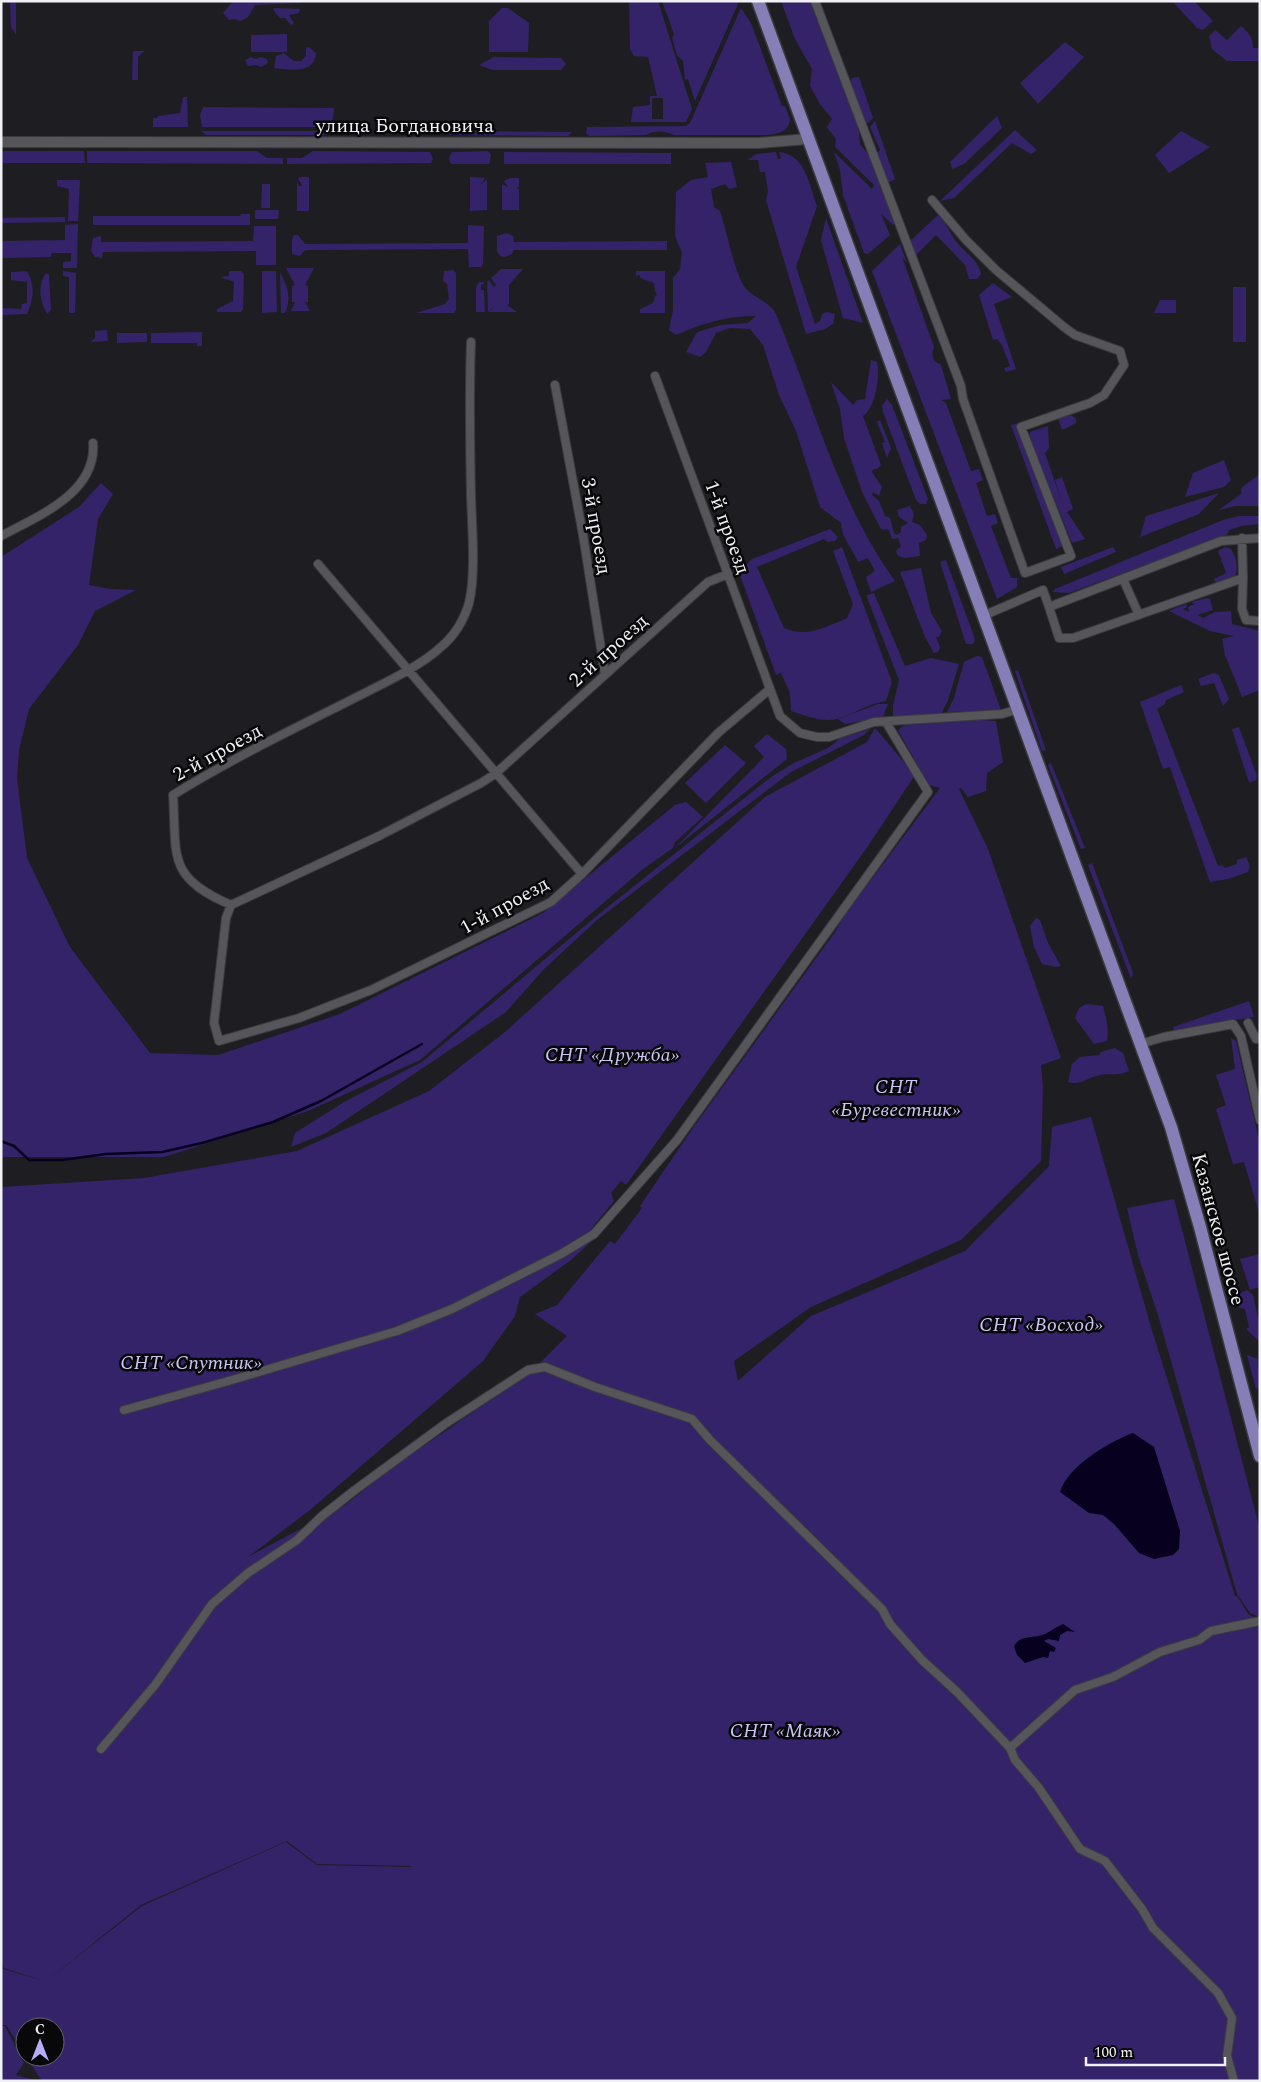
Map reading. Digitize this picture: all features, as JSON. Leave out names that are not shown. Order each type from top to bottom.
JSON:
[{"type":"main road","points":[[758,1],[808,139]]},
{"type":"main road","name":"Казанское шоссе","points":[[808,139],[985,615],[1171,1127],[1260,1456]]},
{"type":"street","points":[[816,1],[961,386],[963,399],[1024,573],[1071,556],[1021,427],[1090,403],[1104,395],[1124,365],[1124,358],[1120,351],[1075,335],[1064,327],[996,270],[966,240],[932,200]]},
{"type":"street","name":"улица Богдановича","points":[[1,142],[759,143],[808,139]]},
{"type":"street","name":"2-й проезд","points":[[471,342],[469,409],[472,524],[469,602],[462,620],[452,637],[440,648],[407,669],[211,771],[173,795],[177,860],[183,872],[195,887],[231,905],[379,836],[495,774],[708,582],[728,574]]},
{"type":"street","name":"1-й проезд","points":[[655,376],[780,716],[800,733],[817,738],[829,737],[874,722],[886,722]]},
{"type":"street","name":"3-й проезд","points":[[555,385],[583,535],[605,674]]},
{"type":"street","points":[[1,536],[47,512],[75,490],[84,480],[88,470],[94,454],[93,443]]},
{"type":"street","points":[[1242,538],[1242,609],[1246,620],[1260,621]]},
{"type":"street","points":[[1049,607],[1221,541],[1260,538]]},
{"type":"street","points":[[318,564],[582,874]]},
{"type":"street","points":[[985,615],[1043,590],[1059,638],[1073,638],[1243,578]]},
{"type":"street","points":[[1123,579],[1139,615]]},
{"type":"street","name":"1-й проезд","points":[[231,905],[226,918],[214,1023],[219,1042],[299,1018],[380,986],[551,902],[582,874],[718,733],[770,689]]},
{"type":"street","points":[[124,1410],[225,1382],[397,1330],[460,1305],[562,1254],[598,1231],[678,1140],[928,792],[886,722],[1002,714],[1018,709]]},
{"type":"street","points":[[1248,1023],[1256,1039],[1260,1038]]},
{"type":"street","points":[[1140,1044],[1164,1037],[1233,1024],[1241,1036],[1260,1120]]},
{"type":"street","points":[[101,1749],[155,1684],[212,1604],[248,1573],[297,1540],[322,1516],[355,1490],[445,1424],[514,1377],[538,1367],[545,1367],[595,1387],[692,1419],[710,1440],[882,1609],[890,1624],[922,1660],[957,1692],[1010,1748],[1015,1760],[1039,1788],[1080,1850],[1105,1861],[1142,1908],[1153,1928],[1218,1993],[1232,2018],[1227,2056],[1234,2081]]},
{"type":"street","points":[[1010,1748],[1075,1690],[1113,1677],[1160,1652],[1199,1640],[1211,1631],[1260,1621]]},
{"type":"green space","points":[[1,1],[16,1],[16,35],[11,27],[10,3]]},
{"type":"green space","points":[[233,1],[299,1],[300,3],[255,5],[248,17],[240,21],[229,20],[223,13]]},
{"type":"green space","points":[[629,1],[658,1],[692,109],[686,122],[631,122],[633,107],[650,105],[650,96],[657,96],[648,57],[634,56],[630,49]],"holes":[[[652,98],[663,98],[663,119],[652,119]]]},
{"type":"green space","points":[[662,1],[737,1],[738,4],[695,101],[688,79],[685,80],[683,61],[677,55],[672,38],[674,34]]},
{"type":"green space","points":[[781,1],[813,1],[845,91],[852,78],[859,77],[873,118],[868,123],[858,123],[860,144],[872,159],[880,150],[870,127],[875,121],[895,179],[880,188],[899,216],[893,225],[881,214],[890,235],[868,254],[864,253],[843,195],[840,170],[834,152],[872,189],[874,185],[835,147],[836,139],[827,127],[832,119],[820,104],[810,86],[812,69],[795,39]]},
{"type":"green space","points":[[1172,1],[1194,1],[1213,21],[1203,30],[1197,28]]},
{"type":"green space","points":[[273,8],[300,9],[299,13],[289,15],[294,23],[291,25],[285,18],[280,18]]},
{"type":"green space","points":[[502,8],[508,8],[529,23],[528,52],[489,52],[489,21]]},
{"type":"green space","points":[[741,8],[751,23],[782,106],[785,106],[790,119],[785,130],[767,135],[674,135],[653,132],[646,135],[590,136],[586,133],[587,127],[686,126],[690,123]]},
{"type":"green space","points":[[1241,26],[1250,36],[1253,48],[1260,48],[1260,61],[1227,61],[1212,49],[1209,36],[1215,30],[1227,40]]},
{"type":"green space","points":[[287,34],[287,52],[251,52],[251,35]]},
{"type":"green space","points":[[1065,42],[1084,57],[1038,104],[1020,83]]},
{"type":"green space","points":[[309,47],[316,53],[315,60],[306,68],[294,70],[274,68],[276,56],[284,53],[294,61],[301,61],[306,56],[306,48]]},
{"type":"green space","points":[[133,51],[144,51],[138,57],[138,80],[132,80]]},
{"type":"green space","points":[[251,57],[267,59],[268,63],[261,67],[256,65],[248,66],[245,60]]},
{"type":"green space","points":[[494,57],[561,58],[566,64],[561,70],[493,70],[479,65]]},
{"type":"green space","points":[[183,97],[187,97],[188,127],[153,127],[153,118],[180,113]]},
{"type":"green space","points":[[203,107],[334,108],[332,127],[202,127],[200,115]]},
{"type":"green space","points":[[997,116],[1002,128],[964,164],[952,169],[950,162]]},
{"type":"green space","points":[[1015,130],[1037,150],[1031,154],[1012,143],[954,198],[940,201]]},
{"type":"green space","points":[[201,131],[331,131],[327,135],[206,135]]},
{"type":"green space","points":[[446,131],[572,132],[568,136],[450,135]]},
{"type":"green space","points":[[1181,131],[1210,147],[1169,173],[1155,155]]},
{"type":"green space","points":[[1,151],[84,151],[85,163],[1,163]]},
{"type":"green space","points":[[87,151],[257,151],[267,158],[283,158],[283,164],[87,163]]},
{"type":"green space","points":[[313,151],[430,152],[433,159],[431,163],[287,164],[287,158],[302,158]]},
{"type":"green space","points":[[488,151],[491,155],[489,164],[451,164],[449,158],[452,152]]},
{"type":"green space","points":[[504,152],[671,153],[671,164],[504,164]]},
{"type":"green space","points":[[776,152],[778,159],[781,159],[779,152],[788,154],[801,165],[809,180],[817,206],[796,267],[815,324],[820,321],[822,314],[827,312],[835,314],[833,324],[825,329],[806,334],[766,200],[768,192],[765,172],[760,172],[758,160],[748,160],[756,154]]},
{"type":"green space","points":[[731,162],[737,187],[729,189],[725,184],[711,189],[714,207],[720,211],[742,283],[749,292],[769,306],[776,314],[842,485],[857,518],[895,581],[871,592],[866,577],[875,571],[868,558],[858,562],[845,538],[841,523],[820,507],[796,431],[779,395],[763,345],[750,329],[730,328],[716,333],[706,352],[700,357],[686,352],[697,332],[721,325],[748,323],[756,316],[735,317],[715,321],[676,335],[669,330],[673,310],[673,278],[680,269],[682,253],[675,236],[676,192],[691,180],[708,177],[705,163]]},
{"type":"green space","points":[[309,177],[309,211],[297,211],[297,181],[299,186],[302,186],[298,178]]},
{"type":"green space","points":[[470,177],[485,178],[480,185],[487,179],[487,210],[470,211]]},
{"type":"green space","points":[[510,178],[519,178],[519,187],[516,188],[519,189],[519,210],[502,210],[502,184],[508,187],[504,181]]},
{"type":"green space","points":[[57,180],[80,180],[78,221],[68,221],[69,189],[57,186]]},
{"type":"green space","points":[[262,184],[270,184],[270,208],[261,208]]},
{"type":"green space","points":[[255,210],[279,210],[278,219],[255,219]]},
{"type":"green space","points":[[241,214],[250,214],[250,225],[93,225],[93,216],[240,216]]},
{"type":"green space","points":[[938,215],[956,242],[977,264],[981,274],[977,279],[969,279],[965,265],[936,235],[916,255],[911,240]]},
{"type":"green space","points":[[65,217],[65,222],[1,223],[1,218]]},
{"type":"green space","points":[[826,218],[863,323],[843,318],[821,240]]},
{"type":"green space","points":[[78,224],[77,268],[63,268],[63,262],[71,261],[71,253],[51,253],[51,257],[1,258],[1,241],[65,240],[65,225]]},
{"type":"green space","points":[[468,225],[484,226],[483,264],[481,267],[469,267],[468,249],[308,250],[304,251],[300,256],[292,254],[292,239],[294,235],[298,235],[305,244],[468,243]]},
{"type":"green space","points":[[254,226],[276,226],[276,265],[256,265],[256,251],[103,252],[102,258],[95,257],[91,251],[93,238],[101,236],[101,242],[253,241]]},
{"type":"green space","points":[[506,233],[513,236],[514,242],[667,241],[667,250],[514,250],[512,254],[505,257],[500,256],[497,251],[497,236]]},
{"type":"green space","points":[[900,244],[907,263],[902,257],[934,347],[932,354],[934,361],[941,365],[951,399],[941,400],[946,403],[971,471],[979,469],[983,480],[976,483],[987,516],[995,514],[998,523],[991,526],[1011,578],[1017,578],[1017,587],[997,599],[872,271]]},
{"type":"green space","points":[[286,268],[314,268],[305,285],[308,286],[308,302],[305,302],[310,311],[291,311],[295,302],[292,302],[292,286],[295,285]]},
{"type":"green space","points":[[501,269],[523,269],[509,285],[509,304],[507,305],[517,312],[489,312],[496,305],[488,312],[487,282],[489,280],[494,287],[496,285],[491,278]]},
{"type":"green space","points":[[453,270],[456,273],[456,310],[454,313],[416,313],[445,304],[449,299],[447,284],[443,281],[444,271]]},
{"type":"green space","points":[[27,271],[30,276],[33,292],[27,314],[2,315],[2,308],[21,309],[22,304],[27,303],[27,282],[11,280],[11,272]]},
{"type":"green space","points":[[63,271],[76,273],[75,313],[69,313],[69,277],[63,276]]},
{"type":"green space","points":[[229,271],[241,271],[244,274],[243,309],[241,312],[217,312],[217,309],[233,301],[234,282],[220,277],[229,276]]},
{"type":"green space","points":[[262,271],[276,271],[277,312],[262,313]]},
{"type":"green space","points":[[636,271],[665,271],[665,313],[640,313],[640,309],[653,303],[657,295],[654,283],[640,278],[640,275],[636,276]]},
{"type":"green space","points":[[280,272],[288,292],[285,313],[281,313]]},
{"type":"green space","points":[[46,273],[49,275],[51,310],[47,314],[40,293],[41,283]]},
{"type":"green space","points":[[479,282],[484,282],[481,285],[481,290],[484,290],[485,312],[476,312],[476,287]]},
{"type":"green space","points":[[993,283],[1012,297],[994,304],[1016,369],[1006,372],[1004,368],[1010,366],[1002,345],[997,339],[993,340],[979,295]]},
{"type":"green space","points":[[1233,287],[1246,287],[1246,342],[1233,342]]},
{"type":"green space","points":[[1160,300],[1176,300],[1176,313],[1154,313]]},
{"type":"green space","points":[[107,330],[108,341],[91,342],[95,338],[95,331]]},
{"type":"green space","points":[[202,332],[202,346],[197,346],[197,343],[151,343],[151,333]]},
{"type":"green space","points":[[117,333],[147,333],[147,342],[117,343]]},
{"type":"green space","points":[[871,360],[877,362],[876,391],[871,406],[863,416],[881,465],[877,469],[873,469],[872,472],[882,487],[879,496],[873,492],[872,495],[879,501],[885,516],[890,518],[894,533],[897,535],[901,532],[901,527],[908,523],[899,517],[897,510],[910,506],[914,514],[912,522],[920,525],[927,535],[926,540],[919,543],[920,556],[905,558],[898,556],[896,551],[901,546],[898,538],[892,539],[889,530],[881,529],[863,494],[844,438],[840,409],[831,382],[853,405],[857,400],[865,399]]},
{"type":"green space","points":[[887,399],[892,405],[928,499],[926,504],[920,504],[916,500],[883,412],[882,406]]},
{"type":"green space","points":[[1071,415],[1076,419],[1076,423],[1062,430],[1058,419]]},
{"type":"green space","points":[[880,420],[891,448],[887,458],[882,443],[885,442],[877,422]]},
{"type":"green space","points":[[1018,423],[1061,538],[1063,546],[1056,549],[1011,425]]},
{"type":"green space","points":[[1048,426],[1049,448],[1045,453],[1062,503],[1055,480],[1062,477],[1073,509],[1067,512],[1085,539],[1072,543],[1029,436],[1030,432]]},
{"type":"green space","points":[[1224,460],[1231,480],[1224,487],[1185,497],[1193,473]]},
{"type":"green space","points":[[1260,474],[1260,506],[1235,506],[1219,510],[1241,494],[1242,487]]},
{"type":"green space","points":[[101,483],[113,494],[98,519],[89,585],[110,589],[136,590],[95,611],[78,645],[29,709],[19,750],[17,779],[27,858],[70,947],[150,1053],[218,1055],[340,1014],[543,913],[675,805],[686,802],[703,817],[675,842],[673,848],[643,869],[420,1060],[308,1111],[164,1157],[1,1157],[1,557],[79,507]]},
{"type":"green space","points":[[1219,493],[1199,514],[1140,537],[1146,516]]},
{"type":"green space","points":[[1239,516],[1260,516],[1260,524],[1241,526],[1229,530],[1227,535],[1069,593],[1053,592],[1055,589],[1223,520]]},
{"type":"green space","points":[[830,529],[838,537],[835,541],[828,542],[824,539],[757,567],[784,628],[792,631],[808,632],[847,618],[853,604],[833,551],[842,547],[892,682],[886,701],[829,720],[814,718],[791,711],[790,693],[781,673],[776,675],[739,572],[752,559]]},
{"type":"green space","points":[[1113,547],[1116,552],[1064,574],[1061,567]]},
{"type":"green space","points":[[1225,547],[1231,549],[1234,555],[1237,565],[1235,576],[1216,583],[1214,579],[1226,573],[1218,551]]},
{"type":"green space","points":[[946,560],[975,639],[973,644],[966,644],[964,638],[940,562]]},
{"type":"green space","points":[[921,568],[931,613],[942,631],[939,637],[936,637],[940,647],[938,652],[934,653],[925,637],[900,572]]},
{"type":"green space","points":[[874,593],[905,666],[931,658],[959,664],[948,700],[941,714],[893,717],[893,706],[899,680],[868,600],[867,595]]},
{"type":"green space","points":[[1210,599],[1213,610],[1197,615],[1203,618],[1215,612],[1231,611],[1232,624],[1260,631],[1260,690],[1242,697],[1225,655],[1222,639],[1234,636],[1210,631],[1169,611],[1186,604],[1187,607],[1183,609],[1189,612],[1188,607],[1197,603],[1193,604],[1192,602]]},
{"type":"green space","points":[[977,656],[982,657],[1001,710],[947,712],[954,698],[964,662]]},
{"type":"green space","points":[[1018,670],[1046,750],[1042,751],[1015,671]]},
{"type":"green space","points":[[1214,673],[1219,675],[1229,699],[1223,706],[1214,683],[1201,686],[1198,679]]},
{"type":"green space","points":[[1181,685],[1184,692],[1166,700],[1165,704],[1157,709],[1218,866],[1222,865],[1225,868],[1237,864],[1237,860],[1246,857],[1250,866],[1248,872],[1228,879],[1210,882],[1170,767],[1163,769],[1140,702]]},
{"type":"green space","points":[[878,704],[888,704],[883,717],[845,724],[838,719]]},
{"type":"green space","points":[[967,719],[996,721],[1003,762],[987,773],[986,791],[968,797],[961,788],[959,789],[988,849],[1061,1058],[1041,1065],[1043,1088],[1041,1161],[961,1240],[811,1307],[734,1361],[738,1381],[811,1316],[965,1251],[1049,1166],[1052,1127],[1091,1117],[1151,1327],[1235,1596],[1238,1597],[1248,1614],[1260,1620],[1260,2081],[42,2081],[33,2067],[65,2067],[65,2017],[15,2017],[15,2039],[6,2025],[1,2025],[1,1963],[3,1969],[44,1981],[4,1968],[1,1959],[1,1187],[144,1178],[297,1151],[429,1091],[505,1032],[765,797],[867,742],[875,728],[915,775],[868,846],[626,1185],[621,1181],[611,1193],[614,1201],[591,1229],[595,1238],[571,1260],[520,1297],[515,1316],[483,1361],[310,1510],[248,1557],[345,1505],[390,1469],[530,1373],[567,1336],[535,1314],[557,1305],[610,1241],[615,1244],[642,1208],[640,1206],[695,1125],[835,932],[844,916],[940,788],[929,785],[898,730],[904,725]],"holes":[[[287,1841],[317,1864],[412,1867],[317,1865],[286,1842],[142,1906],[45,1982],[141,1905]]]},
{"type":"green space","points":[[1239,727],[1257,776],[1256,780],[1249,783],[1232,729]]},
{"type":"green space","points":[[870,729],[864,735],[791,772],[597,920],[543,970],[506,1012],[326,1133],[291,1147],[295,1133],[344,1102],[422,1062],[599,914],[771,777],[794,763],[828,748],[841,738]]},
{"type":"green space","points":[[767,734],[786,749],[787,759],[675,848],[764,757],[754,746]]},
{"type":"green space","points":[[725,745],[746,763],[706,803],[685,783]]},
{"type":"green space","points":[[1051,763],[1085,848],[1081,849],[1048,765]]},
{"type":"green space","points":[[1092,863],[1133,973],[1131,979],[1088,865]]},
{"type":"green space","points":[[1036,918],[1040,920],[1048,943],[1061,966],[1056,967],[1042,964],[1034,947],[1030,926]]},
{"type":"green space","points":[[1249,1001],[1254,1017],[1174,1030],[1173,1027]]},
{"type":"green space","points":[[1086,1004],[1103,1006],[1107,1027],[1107,1041],[1094,1044],[1075,1018],[1079,1008]]},
{"type":"green space","points":[[1231,1038],[1236,1041],[1260,1144],[1260,1216],[1244,1162],[1233,1164],[1216,1109],[1226,1105],[1216,1075],[1235,1069]]},
{"type":"green space","points":[[1115,1048],[1123,1053],[1129,1071],[1100,1075],[1077,1083],[1068,1082],[1072,1064],[1080,1057],[1099,1055],[1101,1052]]},
{"type":"green space","points":[[1174,1199],[1260,1530],[1260,1617],[1250,1613],[1237,1594],[1158,1315],[1138,1255],[1127,1208]]},
{"type":"green space","points":[[1260,1254],[1260,1287],[1250,1290],[1240,1259]]},
{"type":"green space","points":[[1247,1290],[1253,1295],[1260,1327],[1260,1342],[1246,1329],[1249,1327],[1245,1309],[1239,1308],[1235,1295]]},
{"type":"green space","points":[[1247,1355],[1258,1359],[1260,1387],[1256,1389]]},
{"type":"green space","points":[[1,2026],[5,2026],[15,2045],[15,2067],[21,2067],[16,2075],[37,2081],[1,2081]]},
{"type":"shaded area","points":[[1133,1433],[1154,1447],[1180,1531],[1179,1549],[1173,1555],[1154,1559],[1139,1553],[1114,1524],[1103,1515],[1089,1513],[1060,1492],[1064,1482],[1080,1464],[1101,1449]]},
{"type":"shaded area","points":[[1063,1624],[1075,1632],[1067,1631],[1060,1635],[1059,1641],[1048,1639],[1044,1641],[1056,1648],[1054,1652],[1050,1651],[1048,1658],[1043,1657],[1025,1663],[1017,1655],[1014,1646],[1017,1642],[1024,1638],[1045,1634]]},
{"type":"waterway","points":[[1,1141],[14,1146],[29,1160],[62,1160],[106,1154],[162,1152],[202,1143],[273,1122],[321,1101],[422,1044]]},
{"type":"park label","name":"СНТ «Дружба»","points":[[612,1054]]},
{"type":"park label","name":"СНТ «Буревестник»","points":[[896,1098]]},
{"type":"park label","name":"СНТ «Восход»","points":[[1041,1324]]},
{"type":"park label","name":"СНТ «Спутник»","points":[[191,1362]]},
{"type":"park label","name":"СНТ «Маяк»","points":[[785,1730]]}]
